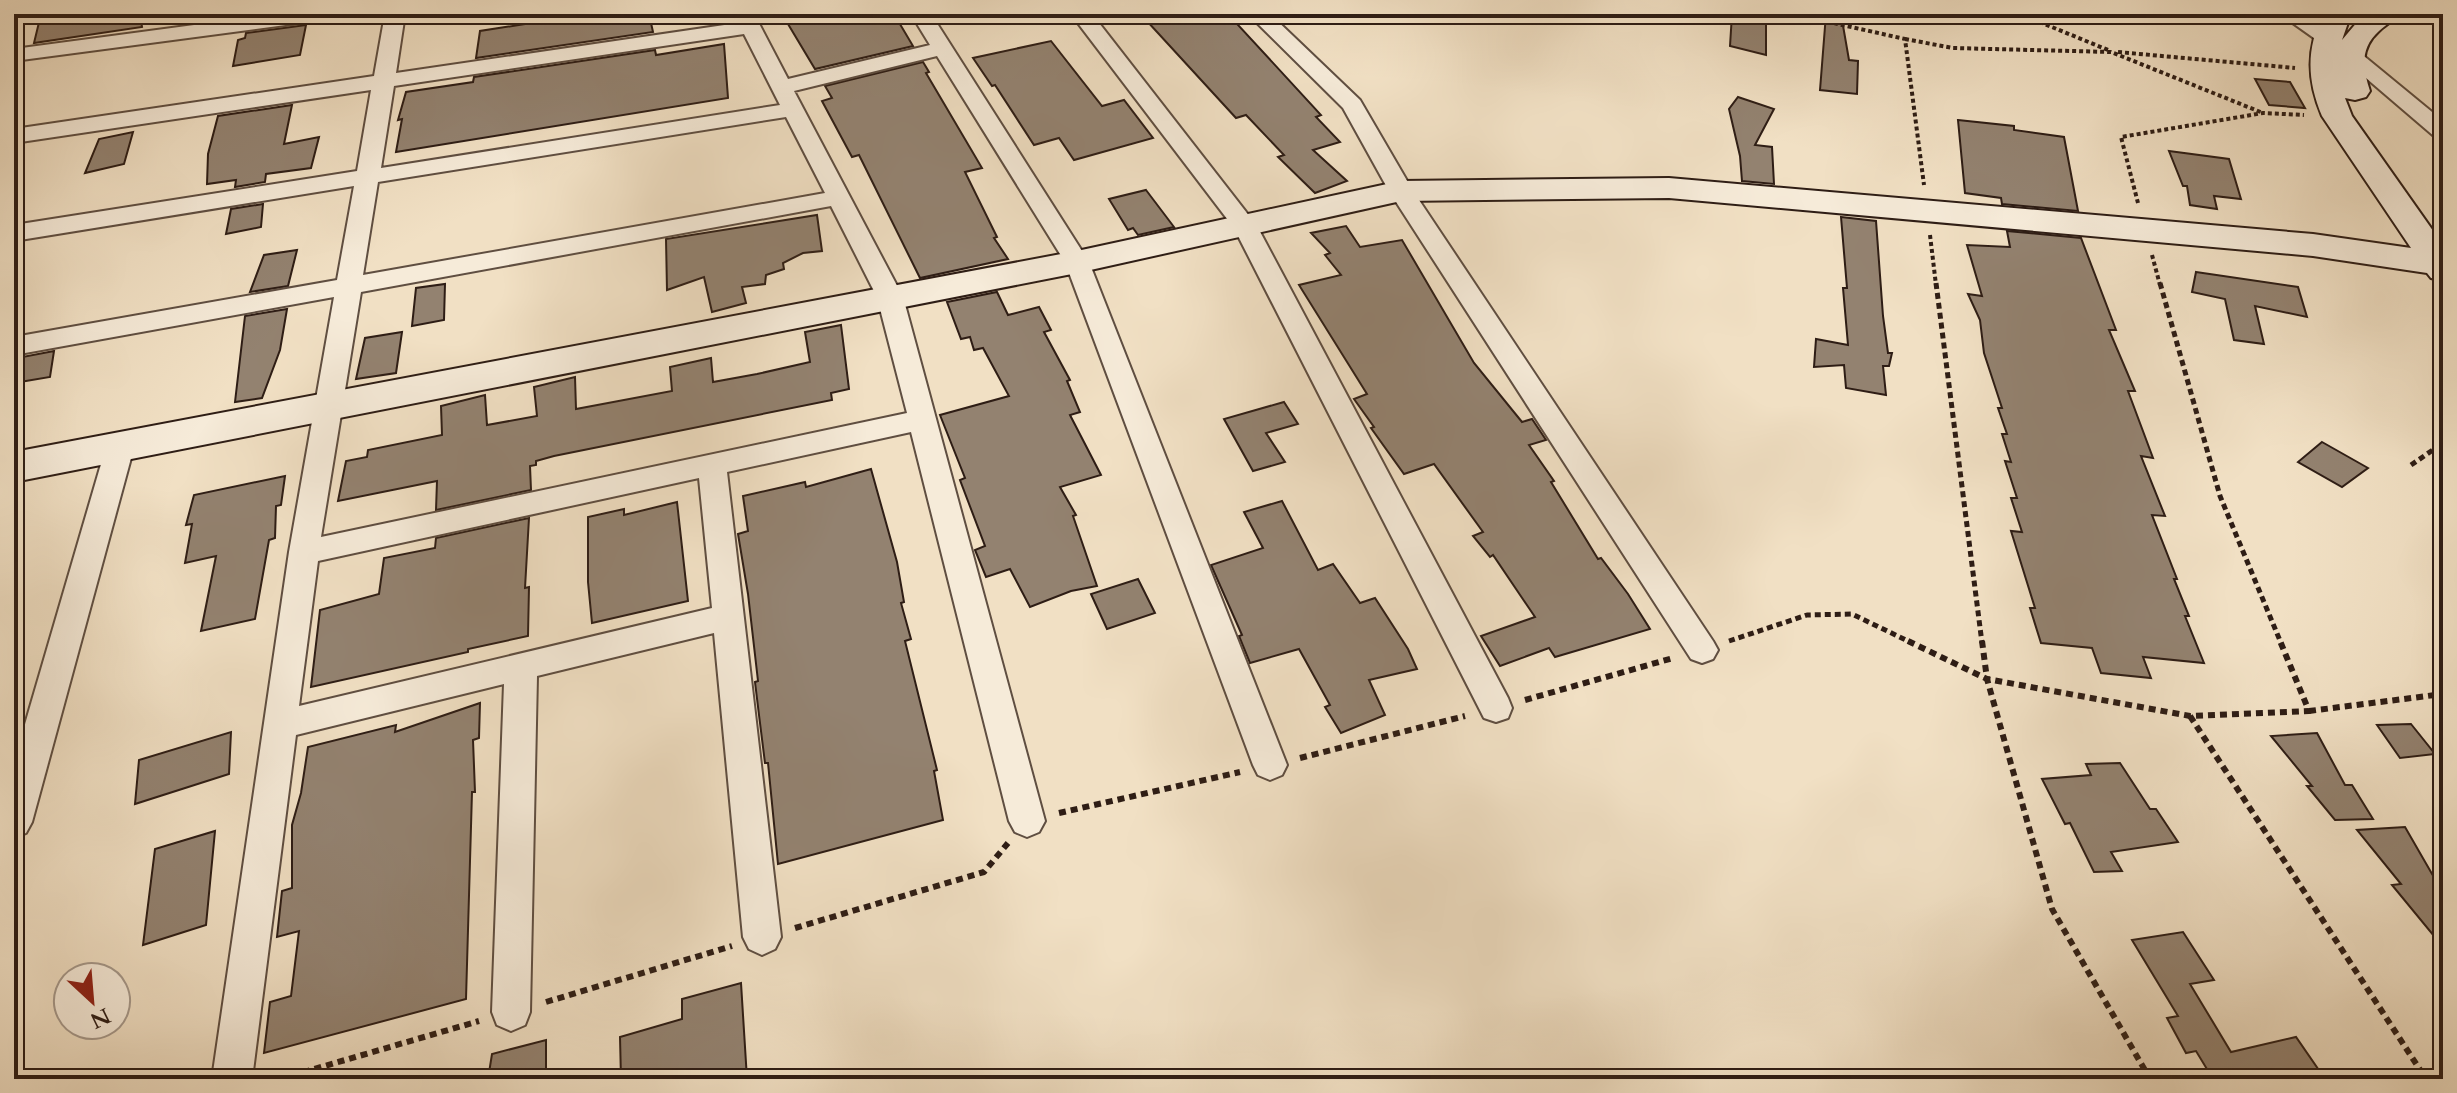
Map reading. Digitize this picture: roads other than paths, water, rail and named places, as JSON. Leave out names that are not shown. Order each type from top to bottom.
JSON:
[{"type":"street","points":[[14,55],[323,14]]},
{"type":"street","points":[[232,1079],[304,552],[395,14]]},
{"type":"street","points":[[921,14],[1077,262],[1270,765]]},
{"type":"street","points":[[1081,14],[1245,226],[1496,708]]},
{"type":"street","points":[[1258,14],[1352,105],[1401,191],[1702,650]]},
{"type":"street","points":[[2290,14],[2339,36],[2443,132]]},
{"type":"street","points":[[2384,14],[2362,28],[2339,36],[2322,56],[2328,96],[2337,116],[2442,266]]},
{"type":"street","points":[[14,136],[384,82],[748,20],[890,297],[1027,821]]},
{"type":"street","points":[[2339,36],[2357,101],[2443,229]]},
{"type":"street","points":[[782,87],[942,49]]},
{"type":"street","points":[[14,233],[793,109]]},
{"type":"street","points":[[14,467],[1077,262],[1401,191],[1669,188],[2313,245],[2442,266]]},
{"type":"street","points":[[14,346],[839,198]]},
{"type":"street","points":[[304,552],[922,420]]},
{"type":"street","points":[[14,822],[120,447]]},
{"type":"street","points":[[712,465],[762,937]]},
{"type":"street","points":[[281,724],[728,617]]},
{"type":"street","points":[[511,1012],[521,666]]}]
